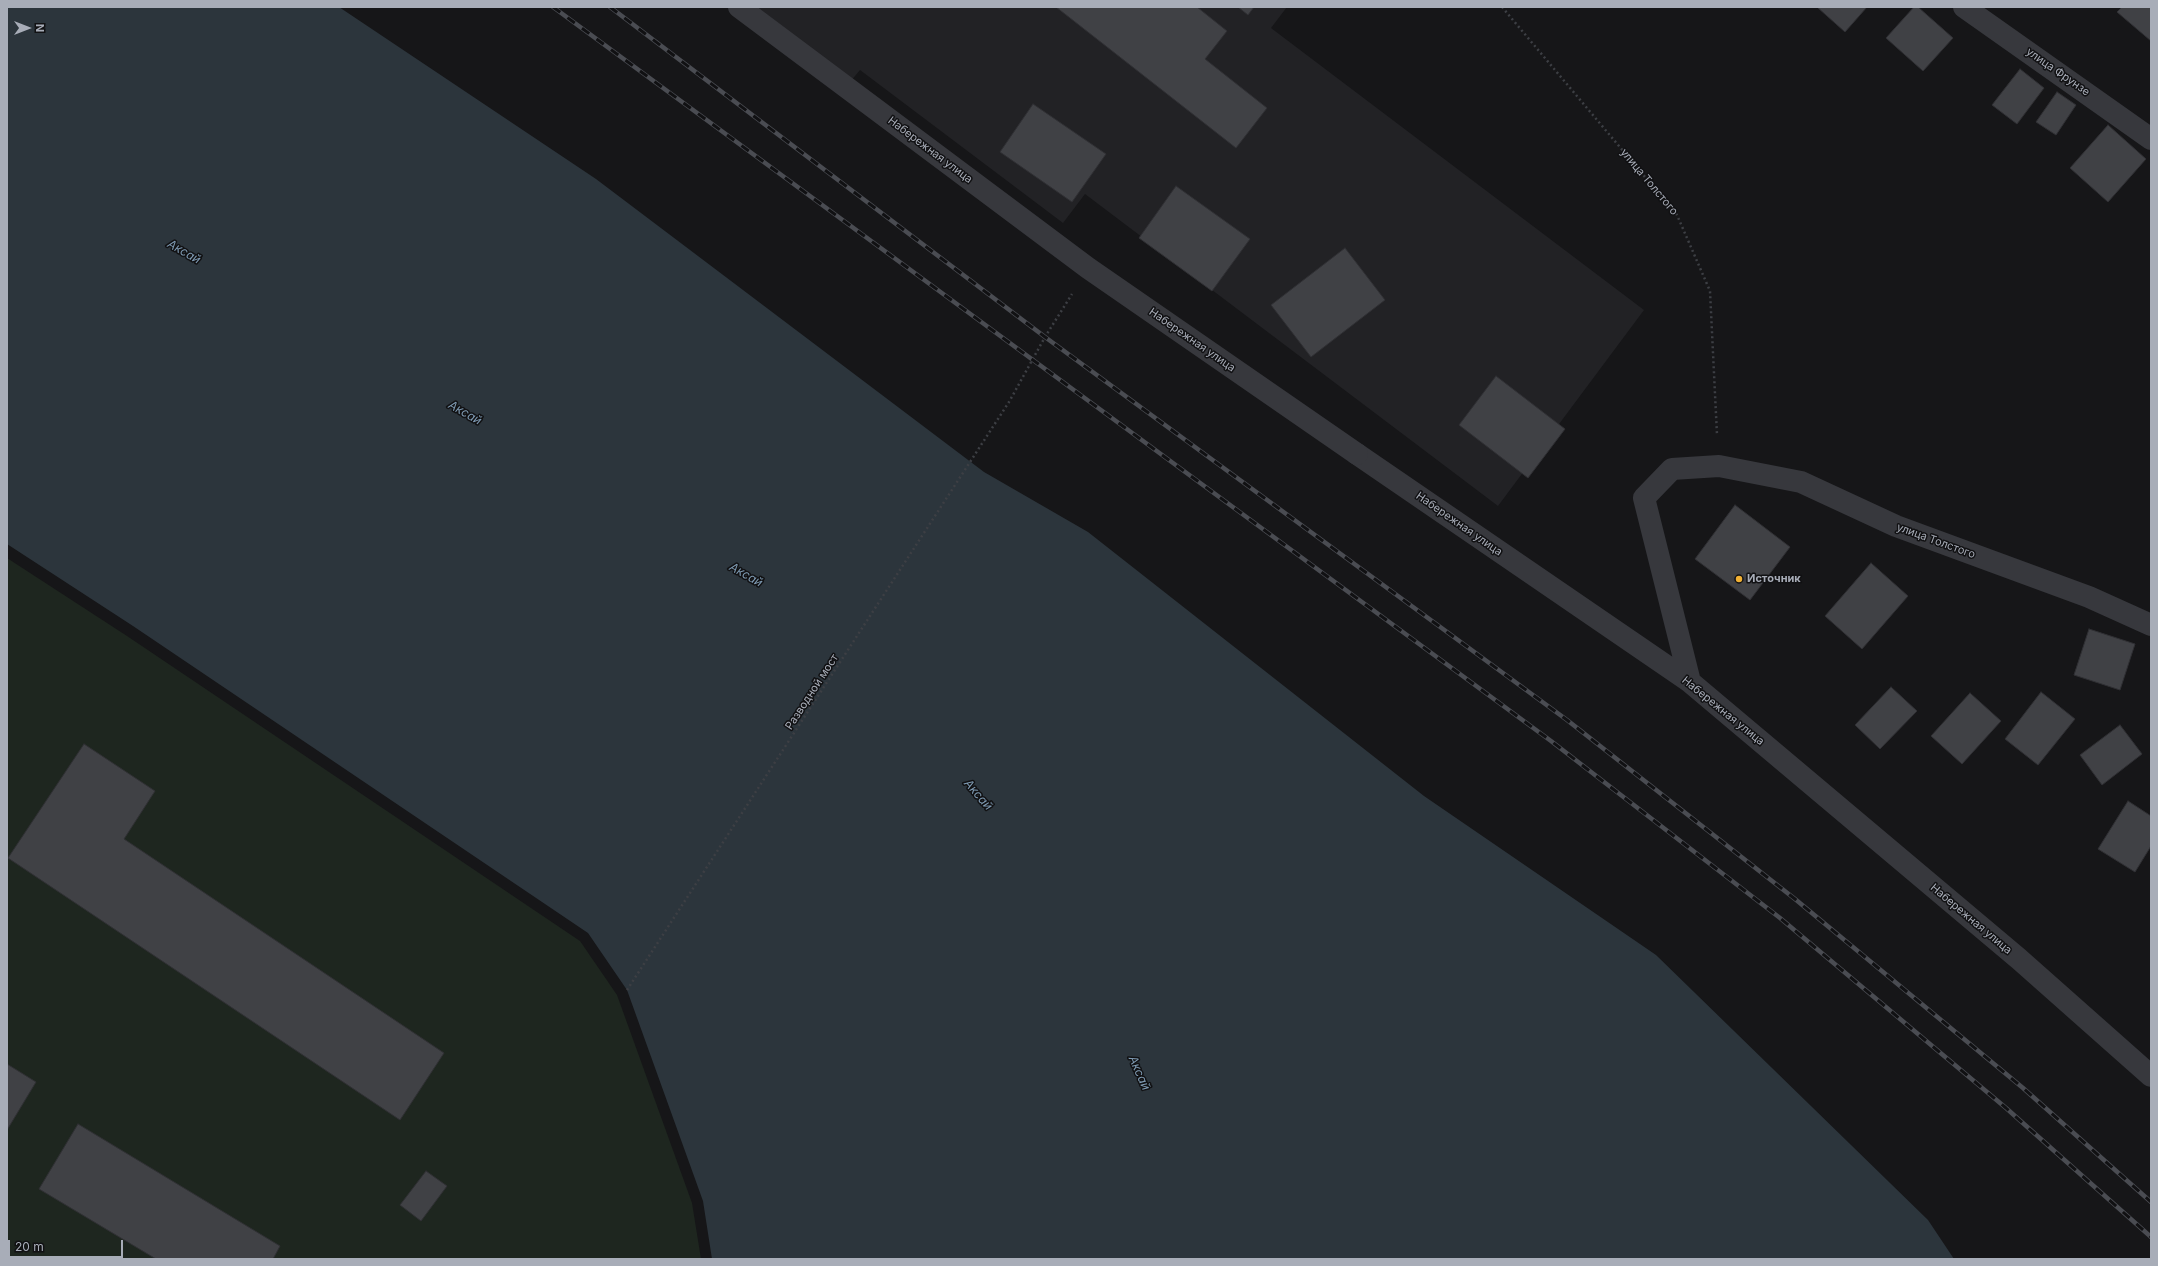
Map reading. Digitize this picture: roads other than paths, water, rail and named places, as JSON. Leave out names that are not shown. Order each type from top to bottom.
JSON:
[{"type":"street","name":"Набережная улица","points":[[739,7],[1088,268],[1690,682],[2019,959],[2151,1076]]},
{"type":"street","name":"улица Фрунзе","points":[[1964,7],[2151,139]]},
{"type":"street","name":"улица Толстого","points":[[1690,682],[1644,498],[1672,469],[1719,466],[1801,482],[1896,526],[2089,597],[2151,625]]},
{"type":"water","name":"Аксай","points":[[7,7],[339,7],[596,179],[984,472],[1088,532],[1424,796],[1656,955],[1928,1220],[1954,1259],[712,1259],[703,1201],[627,990],[588,933],[133,626],[7,544]]},
{"type":"railway","points":[[553,7],[1551,741],[1780,918],[2006,1108],[2151,1237]]},
{"type":"railway","points":[[610,7],[1045,337],[1567,720],[1795,899],[2023,1088],[2151,1202]]},
{"type":"place","name":"Источник","points":[[1739,579]]}]
